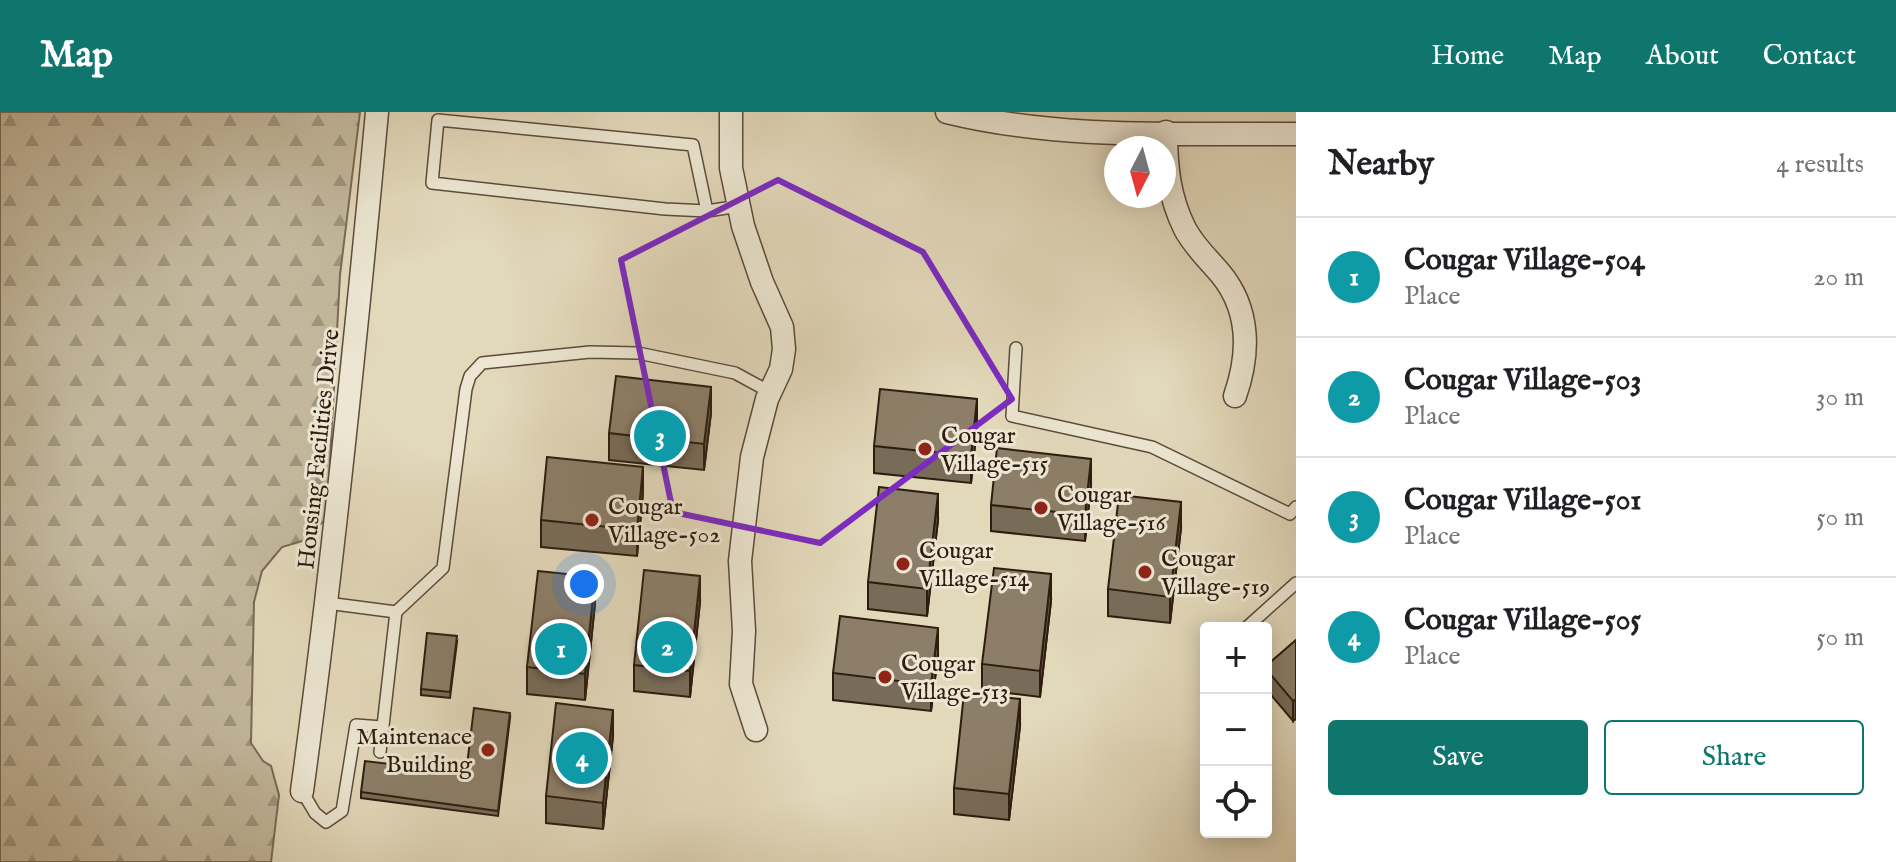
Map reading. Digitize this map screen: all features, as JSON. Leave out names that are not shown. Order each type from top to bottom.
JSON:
[{"type":"street","name":"Housing Facilities Drive","points":[[302,791],[327,603],[377,112]]},
{"type":"street","points":[[731,112],[731,168],[739,206],[762,282],[782,327],[784,349],[781,369],[770,392],[752,457],[739,569],[744,631],[741,684],[756,730]]},
{"type":"street","points":[[947,112],[1045,130],[1296,134]]},
{"type":"street","points":[[1166,132],[1166,172],[1173,203],[1186,231],[1237,299],[1244,324],[1247,350],[1235,396]]},
{"type":"lane","points":[[707,211],[693,145],[438,120],[432,183],[707,211],[739,206]]},
{"type":"lane","points":[[1016,348],[1012,416],[1152,447],[1290,514],[1296,507]]},
{"type":"lane","points":[[380,752],[396,612],[443,568],[466,389],[470,376],[482,363],[590,352],[638,353],[735,373],[770,392]]},
{"type":"lane","points":[[1253,622],[1296,583]]},
{"type":"lane","points":[[327,603],[396,612]]},
{"type":"lane","points":[[302,791],[315,813],[326,822],[342,811],[356,725],[382,727]]},
{"type":"highlighted area","points":[[778,180],[923,252],[1012,399],[820,543],[673,512],[621,260]]},
{"type":"green space","points":[[0,112],[360,112],[340,275],[327,518],[302,541],[282,547],[262,571],[254,602],[251,743],[263,761],[271,766],[279,795],[271,862],[0,862]]},
{"type":"building","points":[[616,376],[711,387],[704,444],[609,433]]},
{"type":"building","points":[[880,389],[977,399],[971,456],[874,446]]},
{"type":"building","points":[[997,448],[1091,459],[1085,515],[991,505]]},
{"type":"building","points":[[547,457],[643,467],[637,530],[541,520]]},
{"type":"building","name":"Cougar Village-514","points":[[879,487],[938,494],[927,589],[868,582]]},
{"type":"building","name":"Cougar Village-519","points":[[1119,495],[1181,502],[1170,597],[1108,589]]},
{"type":"building","points":[[994,568],[1051,574],[1040,671],[982,664]]},
{"type":"building","points":[[644,570],[700,576],[690,671],[634,665]]},
{"type":"building","points":[[538,571],[595,577],[585,674],[527,667]]},
{"type":"building","points":[[840,616],[938,628],[931,685],[833,673]]},
{"type":"building","points":[[427,633],[457,636],[450,692],[421,689]]},
{"type":"building","points":[[1296,640],[1296,699],[1293,701],[1272,676],[1272,661]]},
{"type":"building","points":[[964,693],[1020,699],[1009,794],[954,788]]},
{"type":"building","points":[[556,703],[613,710],[603,803],[546,796]]},
{"type":"building","points":[[474,708],[510,713],[498,811],[361,792],[365,761],[466,773]]},
{"type":"place","name":"Cougar Village-501","points":[[660,436]]},
{"type":"place","name":"Cougar Village-515","points":[[925,449]]},
{"type":"place","name":"Cougar Village-516","points":[[1041,508]]},
{"type":"place","name":"Cougar Village-502","points":[[592,520]]},
{"type":"place","name":"Cougar Village-514","points":[[903,564]]},
{"type":"place","name":"Cougar Village-519","points":[[1145,572]]},
{"type":"place","name":"Cougar Village-503","points":[[667,647]]},
{"type":"place","name":"Cougar Village-504","points":[[561,649]]},
{"type":"place","name":"Cougar Village-513","points":[[885,677]]},
{"type":"place","name":"Maintenace Building","points":[[488,750]]},
{"type":"place","name":"Cougar Village-505","points":[[582,758]]}]
